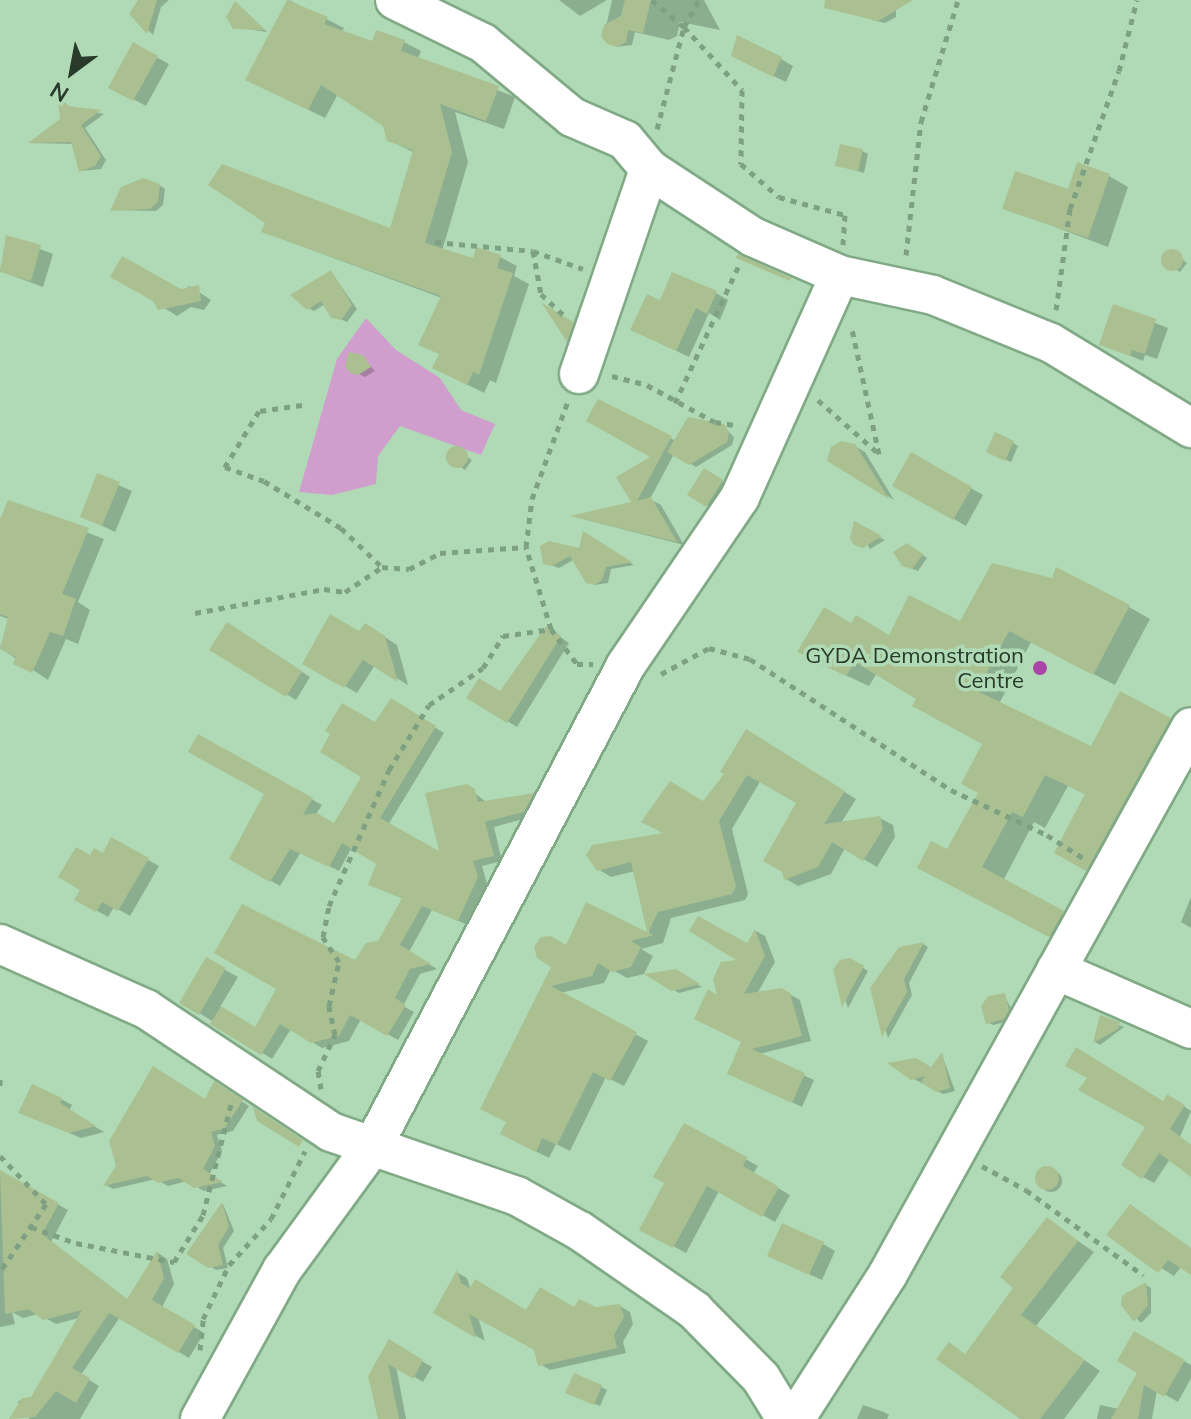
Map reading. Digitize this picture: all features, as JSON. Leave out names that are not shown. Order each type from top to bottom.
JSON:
[{"type":"street","points":[[395,0],[483,43],[572,117],[625,140],[649,169],[753,237],[840,275],[933,295],[1051,343],[1191,428]]},
{"type":"street","points":[[579,374],[649,169]]},
{"type":"street","points":[[200,1419],[282,1270],[374,1144],[626,665],[740,497],[770,437],[792,377],[840,275]]},
{"type":"street","points":[[795,1419],[888,1274],[1191,727]]},
{"type":"street","points":[[0,944],[116,992],[325,1128],[517,1196],[601,1246],[694,1310],[761,1378],[786,1419]]},
{"type":"street","points":[[1056,970],[1191,1029]]},
{"type":"path","points":[[652,0],[684,27],[742,90],[741,164],[779,197],[845,215],[840,275],[879,454],[792,377]]},
{"type":"path","points":[[649,169],[684,27],[699,0]]},
{"type":"path","points":[[895,259],[909,255],[921,122],[958,0]]},
{"type":"path","points":[[1051,343],[1070,209],[1119,71],[1137,0]]},
{"type":"path","points":[[675,403],[753,237]]},
{"type":"path","points":[[435,242],[533,251],[611,279]]},
{"type":"path","points":[[533,251],[541,294],[589,338]]},
{"type":"path","points":[[770,437],[715,422],[675,403],[647,385],[603,374],[579,374],[532,499],[526,547],[551,629],[577,664],[626,665],[656,677],[709,648],[750,659],[951,790],[1047,835],[1111,876]]},
{"type":"path","points":[[302,405],[259,411],[225,467],[264,481],[341,528],[382,567]]},
{"type":"path","points":[[195,613],[324,589],[345,592],[382,567],[409,569],[440,553],[526,547]]},
{"type":"path","points":[[199,1362],[203,1319],[229,1265],[271,1219],[325,1128],[318,1071],[335,1035],[329,1006],[339,962],[323,937],[329,906],[389,770],[429,705],[483,668],[503,636],[551,629]]},
{"type":"path","points":[[31,1227],[76,1243],[174,1262],[203,1215],[240,1072]]},
{"type":"path","points":[[0,1079],[0,1087]]},
{"type":"path","points":[[956,1151],[1026,1190],[1143,1275]]},
{"type":"path","points":[[0,1156],[46,1204],[0,1272]]},
{"type":"shaded area","points":[[366,318],[396,350],[440,378],[461,410],[495,424],[481,455],[400,426],[378,456],[376,484],[332,495],[299,492],[337,359]]},
{"type":"building","points":[[138,0],[157,0],[147,34],[129,14]]},
{"type":"building","points":[[287,0],[328,17],[324,24],[372,41],[376,30],[405,40],[401,51],[499,86],[486,121],[440,104],[452,152],[425,243],[473,258],[476,247],[501,255],[497,268],[513,273],[479,375],[473,372],[467,385],[432,368],[439,354],[418,345],[441,296],[261,232],[265,223],[208,185],[222,164],[390,228],[413,150],[387,141],[383,126],[321,85],[308,110],[245,80]]},
{"type":"building","points":[[625,0],[651,0],[643,33],[628,30],[626,42],[617,47],[607,44],[601,36],[604,25],[621,16]]},
{"type":"building","points":[[825,0],[913,0],[878,21],[824,8]]},
{"type":"building","points":[[235,1],[265,30],[233,29],[226,17]]},
{"type":"building","points":[[737,35],[782,57],[773,77],[731,56]]},
{"type":"building","points":[[133,42],[158,56],[133,101],[108,88]]},
{"type":"building","points":[[63,99],[68,106],[101,110],[81,125],[101,156],[95,166],[79,172],[71,142],[28,143],[60,119],[58,101]]},
{"type":"building","points":[[840,144],[863,149],[858,171],[835,166]]},
{"type":"building","points":[[1077,162],[1110,174],[1088,238],[1002,209],[1015,171],[1068,189]]},
{"type":"building","points":[[143,178],[160,184],[158,202],[150,209],[110,211],[121,187]]},
{"type":"building","points":[[6,235],[41,245],[31,281],[0,272]]},
{"type":"building","points":[[1172,249],[1180,252],[1183,260],[1180,268],[1172,271],[1164,268],[1161,260],[1164,252]]},
{"type":"building","points":[[738,254],[791,278],[790,281],[736,258]]},
{"type":"building","points":[[122,256],[181,289],[199,285],[201,301],[158,310],[153,301],[110,277]]},
{"type":"building","points":[[331,270],[352,305],[341,320],[331,318],[321,301],[307,310],[290,295]]},
{"type":"building","points":[[672,272],[717,291],[707,314],[696,308],[676,351],[630,330],[647,294],[660,300]]},
{"type":"building","points":[[582,298],[567,342],[541,302],[573,322]]},
{"type":"building","points":[[1113,304],[1156,319],[1145,354],[1132,350],[1130,356],[1099,345]]},
{"type":"building","points":[[349,352],[363,355],[371,367],[358,375],[350,373],[345,366]]},
{"type":"building","points":[[598,399],[672,436],[637,501],[651,497],[677,542],[570,516],[631,502],[616,477],[650,457],[586,421]]},
{"type":"building","points":[[688,417],[724,424],[729,432],[727,442],[689,465],[667,452]]},
{"type":"building","points":[[995,432],[1014,441],[1005,461],[986,452]]},
{"type":"building","points":[[841,441],[855,444],[889,499],[827,461],[831,447]]},
{"type":"building","points":[[457,446],[465,449],[468,457],[465,465],[457,468],[449,465],[446,457],[449,449]]},
{"type":"building","points":[[911,452],[972,487],[953,520],[892,486]]},
{"type":"building","points":[[704,468],[723,480],[706,507],[687,495]]},
{"type":"building","points":[[97,473],[120,482],[102,526],[80,517]]},
{"type":"building","points":[[8,500],[89,528],[62,594],[76,599],[63,636],[50,632],[32,673],[13,664],[16,657],[0,649],[8,617],[0,614],[0,519]]},
{"type":"building","points":[[854,521],[882,536],[863,548],[854,545],[850,538]]},
{"type":"building","points":[[583,531],[632,562],[606,567],[602,580],[595,585],[586,583],[570,556],[552,566],[543,564],[540,546],[549,541],[579,548]]},
{"type":"building","points":[[907,543],[923,554],[912,569],[902,566],[893,552]]},
{"type":"building","points":[[992,563],[1052,578],[1056,567],[1130,605],[1093,675],[1009,631],[977,691],[1091,746],[1120,691],[1171,718],[1086,871],[1054,853],[1085,794],[1045,775],[1023,817],[1012,812],[982,867],[1064,911],[1049,937],[917,868],[931,841],[947,849],[978,793],[961,784],[982,744],[912,706],[916,699],[855,662],[846,676],[797,652],[824,607],[851,623],[856,615],[889,635],[909,595],[960,621]]},
{"type":"building","points":[[330,614],[359,631],[365,623],[385,636],[398,682],[363,660],[344,688],[302,664]]},
{"type":"building","points":[[227,622],[302,671],[286,697],[209,650]]},
{"type":"building","points":[[546,626],[561,636],[507,723],[466,698],[479,678],[500,691]]},
{"type":"building","points":[[391,698],[436,726],[380,818],[439,851],[425,793],[467,784],[475,789],[478,802],[534,793],[524,812],[485,822],[494,856],[473,861],[478,877],[458,921],[422,906],[400,945],[431,964],[410,969],[395,998],[406,1005],[387,1036],[350,1015],[339,1036],[311,1043],[280,1024],[261,1055],[210,1024],[221,1006],[255,1027],[276,989],[214,953],[242,904],[355,960],[366,943],[378,941],[402,898],[368,885],[376,864],[342,843],[329,867],[290,849],[270,882],[229,859],[264,794],[188,752],[198,734],[313,798],[303,815],[317,813],[334,823],[361,777],[320,752],[330,734],[325,731],[342,703],[375,722]]},
{"type":"building","points":[[746,729],[845,791],[824,824],[880,816],[883,829],[863,861],[832,842],[818,867],[784,880],[782,872],[763,861],[796,803],[747,775],[719,821],[736,886],[732,894],[658,912],[648,933],[654,935],[631,941],[641,947],[631,967],[612,972],[598,963],[592,976],[551,986],[637,1032],[610,1081],[593,1072],[557,1145],[542,1138],[536,1152],[500,1134],[506,1122],[480,1109],[551,967],[537,958],[534,947],[541,937],[551,936],[566,945],[586,902],[647,932],[631,862],[597,871],[586,855],[592,845],[663,833],[641,822],[670,781],[703,801],[724,774],[720,772]]},
{"type":"building","points":[[111,837],[149,858],[118,911],[102,902],[96,912],[74,900],[80,890],[58,877],[76,847],[90,855],[94,848],[103,853]]},
{"type":"building","points":[[698,916],[747,943],[755,929],[765,956],[744,994],[782,988],[790,993],[802,1036],[752,1049],[805,1073],[792,1103],[727,1074],[741,1042],[694,1019],[708,989],[717,995],[713,979],[721,962],[736,960],[689,931]]},
{"type":"building","points":[[924,942],[904,979],[907,992],[882,1037],[870,988],[899,947]]},
{"type":"building","points":[[206,957],[226,968],[199,1015],[179,1003]]},
{"type":"building","points":[[850,958],[864,966],[842,1007],[833,969],[840,960]]},
{"type":"building","points":[[676,969],[700,984],[671,991],[644,974]]},
{"type":"building","points":[[1005,993],[1009,1010],[1004,1019],[986,1024],[981,1006],[988,996]]},
{"type":"building","points":[[1100,1015],[1120,1022],[1118,1029],[1093,1043]]},
{"type":"building","points":[[1076,1047],[1163,1101],[1167,1094],[1185,1105],[1170,1129],[1191,1145],[1191,1177],[1159,1153],[1142,1179],[1121,1165],[1145,1127],[1078,1090],[1087,1078],[1065,1066]]},
{"type":"building","points":[[942,1052],[950,1088],[936,1092],[921,1082],[925,1076],[911,1080],[887,1063],[916,1058],[931,1067]]},
{"type":"building","points":[[153,1066],[205,1099],[214,1081],[243,1100],[225,1128],[211,1132],[215,1146],[203,1169],[223,1182],[194,1188],[178,1178],[158,1183],[147,1176],[103,1186],[116,1166],[109,1141]]},
{"type":"building","points":[[32,1084],[62,1098],[60,1103],[96,1126],[69,1133],[18,1113]]},
{"type":"building","points":[[253,1107],[303,1140],[299,1147],[257,1121]]},
{"type":"building","points":[[684,1123],[747,1157],[743,1166],[779,1187],[762,1217],[707,1186],[673,1248],[639,1230],[664,1183],[653,1177]]},
{"type":"building","points":[[1047,1166],[1056,1169],[1059,1178],[1056,1187],[1047,1190],[1038,1187],[1035,1178],[1038,1169]]},
{"type":"building","points":[[0,1170],[59,1203],[42,1234],[127,1299],[157,1251],[164,1278],[152,1300],[195,1325],[178,1353],[109,1313],[72,1368],[90,1378],[76,1403],[56,1391],[35,1417],[9,1419],[22,1398],[31,1397],[82,1310],[43,1320],[28,1309],[5,1314]]},
{"type":"building","points":[[222,1202],[229,1227],[218,1245],[223,1265],[208,1268],[186,1254]]},
{"type":"building","points":[[1130,1204],[1191,1248],[1191,1275],[1168,1260],[1158,1273],[1106,1235]]},
{"type":"building","points":[[1047,1217],[1078,1241],[1021,1315],[1085,1360],[1040,1419],[1020,1419],[936,1359],[949,1342],[965,1354],[1013,1288],[1000,1277]]},
{"type":"building","points":[[782,1223],[824,1242],[809,1275],[767,1256]]},
{"type":"building","points":[[457,1270],[461,1283],[470,1288],[475,1279],[526,1310],[540,1287],[574,1307],[579,1299],[596,1307],[620,1304],[624,1317],[614,1335],[617,1348],[538,1366],[534,1350],[469,1314],[476,1338],[433,1313]]},
{"type":"building","points":[[1146,1282],[1148,1305],[1134,1322],[1121,1305],[1122,1296]]},
{"type":"building","points":[[1134,1331],[1185,1360],[1164,1397],[1144,1385],[1138,1419],[1111,1419],[1137,1373],[1117,1361]]},
{"type":"building","points":[[389,1339],[423,1360],[413,1379],[388,1364],[399,1419],[378,1419],[368,1376]]},
{"type":"building","points":[[574,1373],[602,1385],[594,1405],[565,1393]]},
{"type":"place","name":"GYDA Demonstration Centre","points":[[1040,668]]}]
